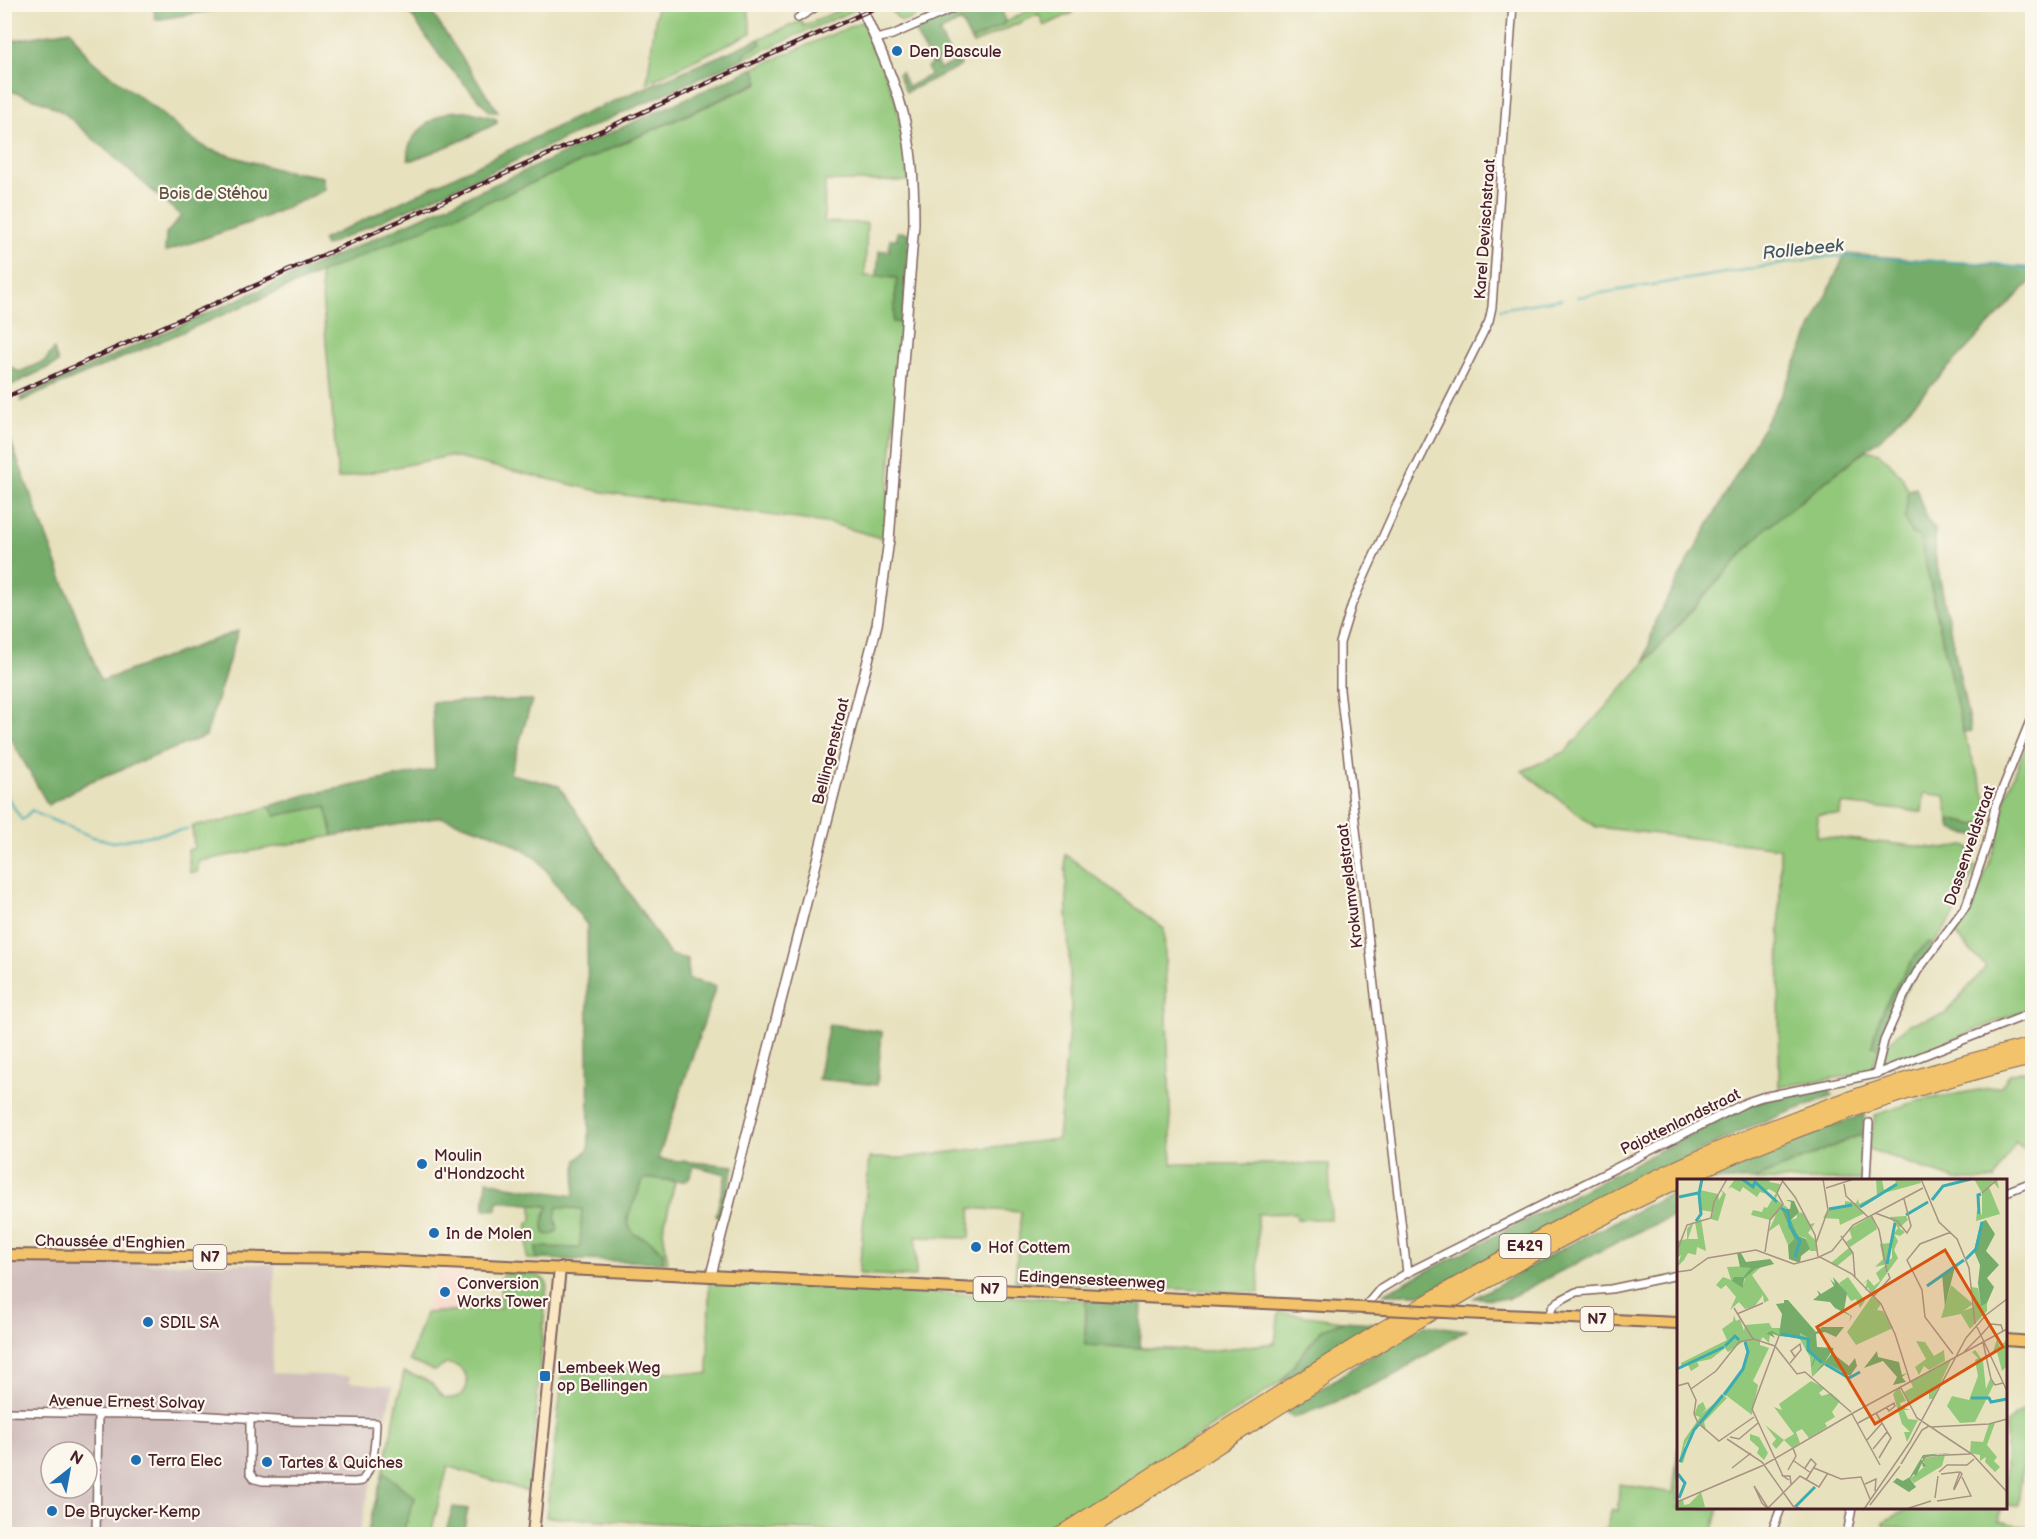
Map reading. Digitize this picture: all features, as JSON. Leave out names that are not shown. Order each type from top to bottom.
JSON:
[{"type":"highway","name":"E429","points":[[1060,1534],[1377,1332],[1484,1268],[1584,1214],[1710,1153],[1823,1107],[1926,1073],[2032,1046]]},
{"type":"highway","name":"E429","points":[[1684,1179],[1778,1137],[1875,1101],[1969,1073],[2032,1058]]},
{"type":"highway","name":"E429","points":[[1082,1534],[1384,1342],[1522,1262],[1677,1182]]},
{"type":"main road","name":"Chaussée d'Enghien","points":[[4,1255],[365,1259],[431,1262]]},
{"type":"main road","name":"Edingensesteenweg","points":[[431,1262],[1677,1323]]},
{"type":"main road","points":[[533,1534],[560,1268]]},
{"type":"main road","points":[[2007,1340],[2032,1342]]},
{"type":"street","points":[[798,18],[821,4]]},
{"type":"street","name":"Bellingenstraat","points":[[711,1275],[877,624],[889,540],[914,224],[914,185],[902,112],[895,87],[860,4]]},
{"type":"street","points":[[876,39],[963,4]]},
{"type":"street","name":"Karel Devischstraat","points":[[1397,505],[1489,321],[1492,307],[1513,4]]},
{"type":"street","name":"Krokumveldstraat","points":[[1397,505],[1352,604],[1340,643],[1339,676],[1407,1274]]},
{"type":"street","name":"Dassenveldstraat","points":[[1876,1074],[1884,1041],[1904,996],[1917,972],[1966,906],[1987,844],[1995,807],[2032,716]]},
{"type":"street","name":"Pajottenlandstraat","points":[[1364,1308],[1380,1290],[1407,1274],[1747,1102],[1876,1074],[2032,1013]]},
{"type":"street","points":[[1866,1179],[1869,1123]]},
{"type":"street","points":[[2007,1192],[2032,1182]]},
{"type":"street","points":[[1548,1317],[1553,1306],[1576,1292],[1611,1289],[1677,1275]]},
{"type":"street","name":"Avenue Ernest Solvay","points":[[4,1412],[195,1415],[376,1423],[370,1471],[362,1481],[355,1482],[255,1479],[250,1472],[250,1419]]},
{"type":"street","points":[[96,1534],[98,1414]]},
{"type":"street","points":[[1772,1534],[1781,1509]]},
{"type":"street","points":[[1847,1534],[1852,1509]]},
{"type":"shaded area","points":[[5,1263],[275,1264],[272,1373],[350,1376],[350,1382],[393,1386],[359,1534],[5,1534]]},
{"type":"shaded area","points":[[440,1270],[467,1272],[462,1311],[425,1313],[436,1275]]},
{"type":"green space","points":[[153,5],[226,5],[226,8],[156,20]]},
{"type":"green space","points":[[404,5],[429,5],[428,7],[498,112],[490,112],[442,59]]},
{"type":"green space","points":[[657,5],[748,5],[751,33],[647,83]]},
{"type":"green space","points":[[850,5],[855,5],[857,9],[745,58],[742,54],[761,44],[759,39],[801,21],[804,26]]},
{"type":"green space","points":[[896,5],[938,5],[908,20],[901,21],[888,8]]},
{"type":"green space","points":[[967,5],[1001,5],[1005,21],[1003,25],[971,41],[961,21],[939,32],[950,55],[931,63],[913,28]]},
{"type":"green space","points":[[1038,5],[1071,5],[1072,13],[1044,26],[1039,14],[973,44],[971,41]]},
{"type":"green space","points":[[863,21],[895,99],[909,181],[825,181],[824,222],[867,223],[865,276],[897,278],[893,322],[903,323],[884,539],[833,524],[603,492],[449,456],[338,479],[320,273],[759,83],[754,68]]},
{"type":"green space","name":"Bois de Stéhou","points":[[70,30],[88,57],[189,137],[208,149],[276,169],[323,177],[325,190],[263,218],[165,252],[166,234],[181,216],[64,113],[46,103],[5,89],[5,42]]},
{"type":"green space","points":[[759,39],[761,44],[743,54],[745,58],[325,246],[322,240],[579,116]]},
{"type":"green space","points":[[958,61],[961,66],[906,92],[898,74],[901,72],[908,87],[930,75],[927,67],[936,62],[940,69]]},
{"type":"green space","points":[[754,68],[759,82],[581,162],[21,401],[21,397]]},
{"type":"green space","points":[[467,111],[494,118],[497,123],[463,140],[413,160],[408,159],[408,151],[414,136],[427,124],[449,112]]},
{"type":"green space","points":[[897,232],[910,233],[903,323],[893,322],[897,278],[877,276],[879,251],[889,251],[890,239],[897,239]]},
{"type":"green space","points":[[1845,254],[2032,268],[2032,280],[1882,437],[1766,528],[1645,661],[1655,621],[1782,393]]},
{"type":"green space","points":[[54,349],[58,363],[5,388],[5,363],[19,372],[45,361]]},
{"type":"green space","points":[[4,424],[101,681],[238,631],[206,736],[89,782],[48,805],[5,728]]},
{"type":"green space","points":[[1866,450],[1879,453],[1889,462],[1902,477],[1908,490],[1907,509],[1920,538],[1963,732],[1989,806],[1986,822],[1975,825],[1949,819],[1945,796],[1924,793],[1922,812],[1841,804],[1840,815],[1818,814],[1817,836],[1945,849],[1963,845],[1973,851],[1970,860],[1976,867],[1959,908],[1934,944],[1898,984],[1873,1067],[1860,1074],[1779,1087],[1780,848],[1596,827],[1522,771],[1565,752],[1766,528]]},
{"type":"green space","points":[[1916,488],[1927,520],[1935,529],[1935,555],[1971,731],[1963,732],[1920,538],[1911,533],[1905,518],[1908,490]]},
{"type":"green space","points":[[532,700],[510,774],[559,786],[670,955],[688,959],[688,979],[716,986],[658,1159],[734,1166],[721,1219],[716,1216],[726,1174],[694,1166],[686,1181],[644,1179],[627,1218],[634,1234],[650,1241],[663,1252],[663,1262],[536,1259],[536,1247],[580,1248],[582,1209],[557,1207],[555,1219],[558,1229],[555,1234],[549,1235],[544,1233],[543,1223],[548,1206],[498,1201],[497,1210],[484,1209],[487,1180],[508,1186],[574,1196],[577,1160],[589,1149],[587,925],[537,858],[497,835],[441,817],[333,836],[326,806],[274,816],[270,806],[306,795],[435,769],[432,702]]},
{"type":"green space","points":[[2032,730],[2032,1007],[1888,1066],[1884,1056],[1889,1042],[1909,1024],[1945,1014],[1986,967],[1954,933],[1972,911],[1998,838],[2007,793]]},
{"type":"green space","points":[[270,806],[275,816],[327,806],[333,836],[199,861],[197,872],[190,873],[188,850],[194,848],[192,826],[225,821]]},
{"type":"green space","points":[[1988,817],[1985,831],[1976,835],[1951,829],[1949,819],[1975,825],[1985,822]]},
{"type":"green space","points":[[1065,854],[1164,929],[1172,1164],[1329,1164],[1331,1219],[1297,1219],[1296,1213],[1257,1214],[1259,1293],[1015,1281],[1021,1212],[971,1208],[970,1238],[916,1237],[916,1277],[859,1274],[869,1158],[902,1158],[1058,1139],[1071,1008]]},
{"type":"green space","points":[[1929,942],[1934,944],[1897,1007],[1879,1048],[1872,1046],[1878,1022],[1893,991],[1915,957]]},
{"type":"green space","points":[[829,1024],[882,1032],[877,1085],[818,1079]]},
{"type":"green space","points":[[2032,1068],[2032,1155],[2015,1142],[1995,1179],[1953,1179],[1869,1149],[1875,1115],[1917,1101],[2001,1086],[2010,1074]]},
{"type":"green space","points":[[1827,1087],[1832,1096],[1747,1128],[1528,1238],[1424,1294],[1383,1294],[1726,1116],[1763,1100]]},
{"type":"green space","points":[[1865,1114],[1862,1134],[1755,1179],[1701,1179]]},
{"type":"green space","points":[[1862,1134],[1861,1179],[1755,1179]]},
{"type":"green space","points":[[655,1178],[675,1182],[663,1230],[668,1263],[663,1262],[663,1252],[650,1241],[635,1235],[628,1223],[630,1208],[644,1179]]},
{"type":"green space","points":[[1677,1191],[1677,1214],[1625,1238],[1507,1299],[1474,1298],[1571,1244]]},
{"type":"green space","points":[[532,1205],[549,1206],[544,1215],[543,1229],[557,1225],[555,1219],[557,1207],[582,1209],[580,1248],[536,1247],[536,1259],[527,1259],[528,1223],[532,1221]]},
{"type":"green space","points":[[502,1273],[533,1274],[539,1276],[547,1284],[529,1492],[448,1466],[432,1529],[445,1532],[445,1534],[402,1534],[415,1498],[383,1472],[404,1372],[431,1383],[446,1398],[462,1394],[467,1383],[464,1372],[453,1365],[446,1364],[435,1371],[409,1361],[425,1313],[500,1308]]},
{"type":"green space","points":[[709,1282],[1086,1300],[1085,1345],[1208,1351],[1275,1343],[1279,1312],[1343,1321],[1321,1330],[1280,1383],[1046,1534],[868,1534],[546,1517],[563,1372],[639,1370],[708,1374]]},
{"type":"green space","points":[[1086,1300],[1142,1301],[1140,1348],[1085,1345]]},
{"type":"green space","points":[[1343,1321],[1377,1323],[1280,1383],[1321,1330]]},
{"type":"green space","points":[[1425,1325],[1466,1330],[1393,1376],[1293,1418],[1286,1412],[1363,1361]]},
{"type":"green space","points":[[2027,1405],[2018,1506],[2007,1505],[2007,1423]]},
{"type":"green space","points":[[1677,1457],[1677,1509],[1719,1509],[1712,1534],[1604,1534],[1612,1509],[1618,1511],[1619,1484],[1673,1493]]},
{"type":"green space","points":[[383,1472],[415,1498],[402,1534],[376,1534],[368,1530]]},
{"type":"green space","points":[[453,1507],[468,1509],[463,1534],[445,1534]]},
{"type":"green space","points":[[1909,1509],[2002,1509],[1999,1521],[2032,1528],[2032,1534],[1928,1534],[1883,1525],[1883,1522]]},
{"type":"waterway","name":"Rollebeek","points":[[1577,297],[1831,256],[1998,264],[2032,271]]},
{"type":"waterway","name":"Rollebeek","points":[[1500,309],[1562,299]]},
{"type":"waterway","points":[[4,792],[22,820],[32,810],[93,837],[113,842],[188,829]]},
{"type":"railway","points":[[4,398],[884,4]]},
{"type":"place","name":"Den Bascule","points":[[897,51]]},
{"type":"place","name":"Moulin d'Hondzocht","points":[[422,1164]]},
{"type":"place","name":"In de Molen","points":[[434,1233]]},
{"type":"place","name":"Hof Cottem","points":[[976,1247]]},
{"type":"place","name":"Conversion Works Tower","points":[[445,1292]]},
{"type":"place","name":"SDIL SA","points":[[148,1322]]},
{"type":"place","name":"Lembeek Weg op Bellingen","points":[[545,1376]]},
{"type":"place","name":"Terra Elec","points":[[136,1460]]},
{"type":"place","name":"Tartes & Quiches","points":[[267,1462]]},
{"type":"place","name":"De Bruycker-Kemp","points":[[52,1511]]}]
